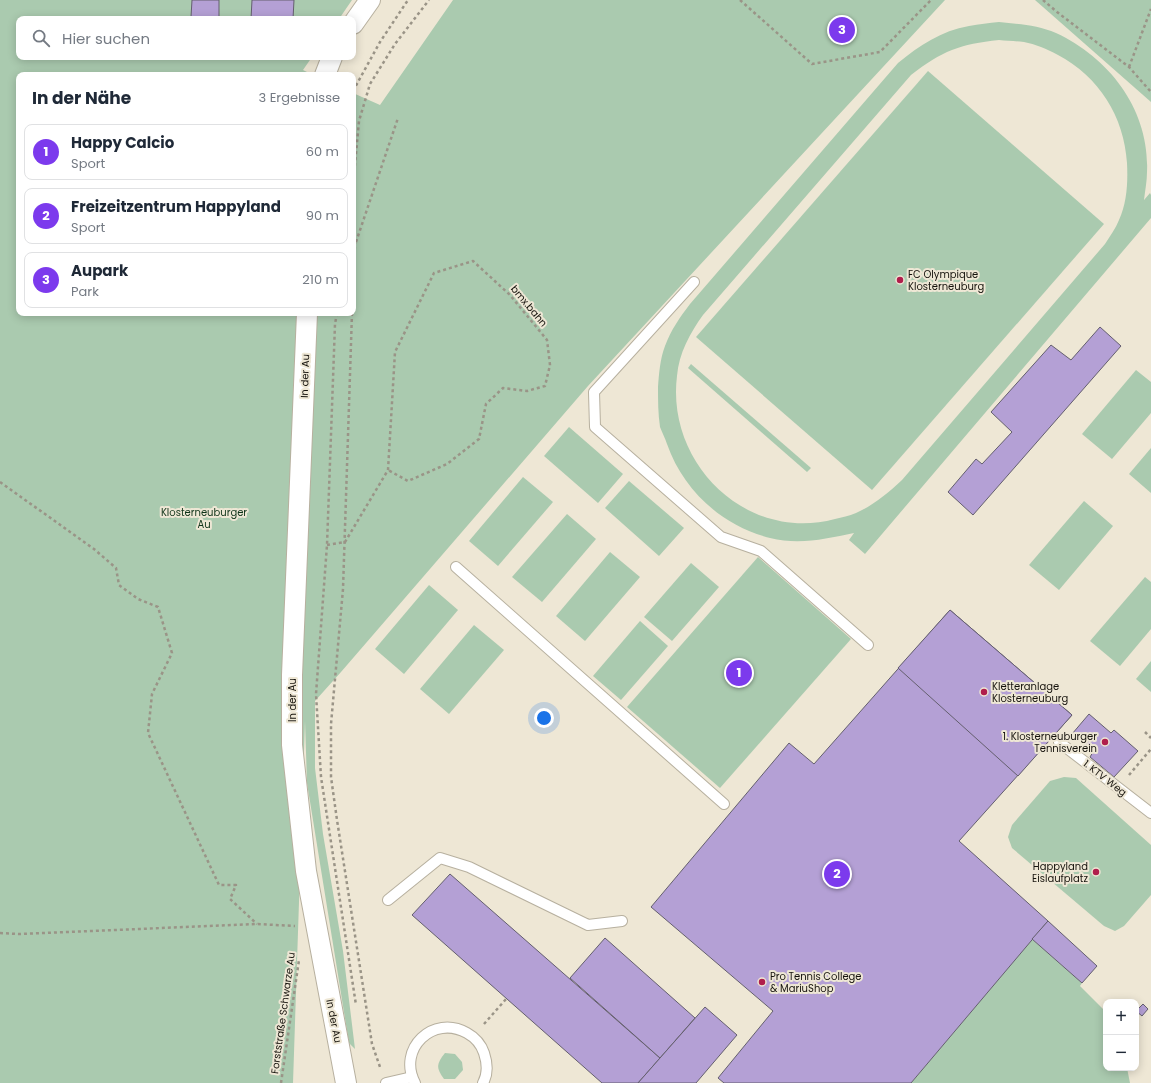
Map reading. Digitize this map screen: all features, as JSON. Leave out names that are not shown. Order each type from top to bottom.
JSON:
[{"type":"street","points":[[356,20],[370,0]]},
{"type":"street","points":[[326,72],[331,60]]},
{"type":"street","name":"In der Au","points":[[307,316],[292,675],[292,745],[306,871],[346,1083]]},
{"type":"lane","points":[[694,282],[594,392],[595,427],[721,537],[761,551],[868,645]]},
{"type":"lane","points":[[456,567],[724,804]]},
{"type":"lane","name":"1. KTV Weg","points":[[1059,742],[1151,813]]},
{"type":"lane","points":[[388,900],[440,858],[469,867],[588,925],[622,921]]},
{"type":"lane","points":[[386,1083],[414,1080],[411,1059],[416,1046],[424,1036],[432,1030],[445,1027],[458,1028],[473,1036],[482,1046],[487,1061],[483,1083]]},
{"type":"path","points":[[356,86],[377,48],[408,0]]},
{"type":"path","points":[[356,154],[359,121],[370,84],[395,44],[429,0]]},
{"type":"path","points":[[740,0],[812,64],[880,52],[931,0]]},
{"type":"path","points":[[1043,0],[1129,67],[1151,92]]},
{"type":"path","points":[[1129,67],[1151,9]]},
{"type":"path","points":[[356,241],[398,118]]},
{"type":"path","name":"bmx.bahn","points":[[473,261],[510,294],[547,340],[550,365],[545,386],[527,391],[503,388],[486,404],[479,439],[447,464],[408,481],[388,470],[394,352],[434,273],[473,261]]},
{"type":"path","points":[[336,316],[327,545],[316,694],[321,777],[356,1010]]},
{"type":"path","points":[[352,316],[343,589],[331,724],[331,777],[372,1044],[381,1070]]},
{"type":"path","points":[[327,545],[344,542],[388,470]]},
{"type":"path","points":[[0,482],[116,568],[119,584],[131,594],[138,599],[158,607],[172,652],[152,694],[148,733],[219,884],[236,885],[230,899],[257,924]]},
{"type":"path","points":[[1145,732],[1151,738]]},
{"type":"path","points":[[1118,788],[1151,749]]},
{"type":"path","points":[[0,933],[19,934],[257,924],[316,928]]},
{"type":"path","name":"Forststraße Schwarze Au","points":[[281,1083],[299,960]]},
{"type":"path","points":[[473,1036],[507,998]]},
{"type":"green space","name":"Klosterneuburger Au","points":[[0,0],[352,0],[341,16],[16,16],[16,60],[310,60],[303,70],[307,72],[16,72],[16,316],[356,316],[356,94],[380,105],[453,0],[945,0],[588,386],[315,701],[315,768],[323,834],[343,951],[355,1049],[349,1043],[307,783],[305,721],[293,1083],[0,1083]]},
{"type":"green space","points":[[1035,0],[1151,0],[1151,102]]},
{"type":"green space","points":[[999,22],[1028,25],[1056,33],[1076,44],[1093,57],[1109,72],[1123,89],[1134,108],[1142,128],[1146,150],[1147,172],[1144,200],[1150,193],[1151,218],[865,554],[849,540],[854,533],[823,539],[791,541],[770,538],[736,525],[706,504],[694,491],[674,461],[660,427],[658,412],[659,372],[663,351],[667,340],[690,304],[898,63],[914,50],[949,31]],"holes":[[[999,40],[1028,43],[1058,55],[1073,64],[1086,75],[1097,86],[1107,100],[1121,129],[1127,163],[1125,200],[1122,213],[1116,226],[1105,244],[902,480],[891,490],[863,510],[835,519],[802,523],[772,519],[743,508],[719,490],[699,466],[685,439],[677,408],[677,376],[680,359],[690,336],[703,315],[911,75],[932,60],[952,50],[973,44]]]},
{"type":"green space","name":"FC Olympique Klosterneuburg","points":[[928,71],[1104,224],[872,490],[696,337]]},
{"type":"green space","points":[[691,364],[811,468],[807,472],[688,368]]},
{"type":"green space","points":[[1136,370],[1151,382],[1151,413],[1112,459],[1082,434]]},
{"type":"green space","points":[[569,427],[623,474],[598,503],[544,456]]},
{"type":"green space","points":[[1151,448],[1151,493],[1129,474]]},
{"type":"green space","points":[[523,477],[553,502],[498,566],[469,541]]},
{"type":"green space","points":[[629,481],[684,528],[659,556],[605,508]]},
{"type":"green space","points":[[1084,501],[1113,526],[1059,590],[1029,565]]},
{"type":"green space","points":[[567,514],[596,539],[542,602],[512,577]]},
{"type":"green space","points":[[610,552],[640,577],[585,641],[556,616]]},
{"type":"green space","points":[[758,557],[851,639],[720,788],[627,707]]},
{"type":"green space","points":[[691,563],[719,587],[672,641],[644,617]]},
{"type":"green space","points":[[1145,577],[1151,582],[1151,629],[1120,666],[1090,641]]},
{"type":"green space","points":[[429,585],[458,610],[404,674],[375,649]]},
{"type":"green space","points":[[640,621],[668,646],[621,700],[593,676]]},
{"type":"green space","points":[[474,625],[504,650],[449,714],[420,689]]},
{"type":"green space","points":[[1151,661],[1151,692],[1136,679]]},
{"type":"green space","name":"Happyland Eislaufplatz","points":[[1064,777],[1076,778],[1151,845],[1151,895],[1124,926],[1115,931],[1104,926],[1012,848],[1008,837],[1012,825],[1050,781]]},
{"type":"green space","points":[[1032,939],[1082,983],[1080,986],[1103,1009],[1103,1071],[1128,1071],[1130,1083],[911,1083]]},
{"type":"green space","points":[[445,1053],[455,1054],[462,1062],[463,1070],[455,1079],[444,1079],[438,1069],[440,1060]]},
{"type":"building","points":[[192,0],[219,0],[219,16],[191,16]]},
{"type":"building","points":[[252,0],[294,0],[293,16],[251,16]]},
{"type":"building","points":[[1100,327],[1121,346],[973,515],[948,492],[976,459],[982,464],[1012,432],[991,412],[1051,345],[1071,360]]},
{"type":"building","points":[[950,610],[1072,715],[959,841],[1048,921],[911,1083],[724,1083],[718,1078],[773,1011],[651,907],[789,743],[814,764]]},
{"type":"building","name":"Kletteranlage Klosterneuburg","points":[[950,610],[1072,715],[1018,776],[898,668]]},
{"type":"building","name":"1. Klosterneuburger Tennisverein","points":[[1089,714],[1111,733],[1114,730],[1138,751],[1114,777],[1090,757],[1093,752],[1072,734]]},
{"type":"building","points":[[450,874],[660,1058],[638,1083],[602,1083],[412,915]]},
{"type":"building","points":[[1048,921],[1097,966],[1082,983],[1032,939]]},
{"type":"building","points":[[605,938],[695,1018],[660,1058],[570,978]]},
{"type":"building","points":[[1143,1004],[1148,1009],[1142,1016],[1139,1014],[1139,1008]]},
{"type":"building","points":[[705,1007],[737,1035],[696,1083],[638,1083]]},
{"type":"place","name":"Aupark","points":[[842,30]]},
{"type":"place","name":"FC Olympique Klosterneuburg","points":[[900,280]]},
{"type":"place","name":"Happy Calcio","points":[[739,673]]},
{"type":"place","name":"Kletteranlage Klosterneuburg","points":[[984,692]]},
{"type":"place","name":"1. Klosterneuburger Tennisverein","points":[[1105,742]]},
{"type":"place","name":"Happyland Eislaufplatz","points":[[1096,872]]},
{"type":"place","name":"Freizeitzentrum Happyland","points":[[837,874]]},
{"type":"place","name":"Pro Tennis College & MariuShop","points":[[762,982]]}]
